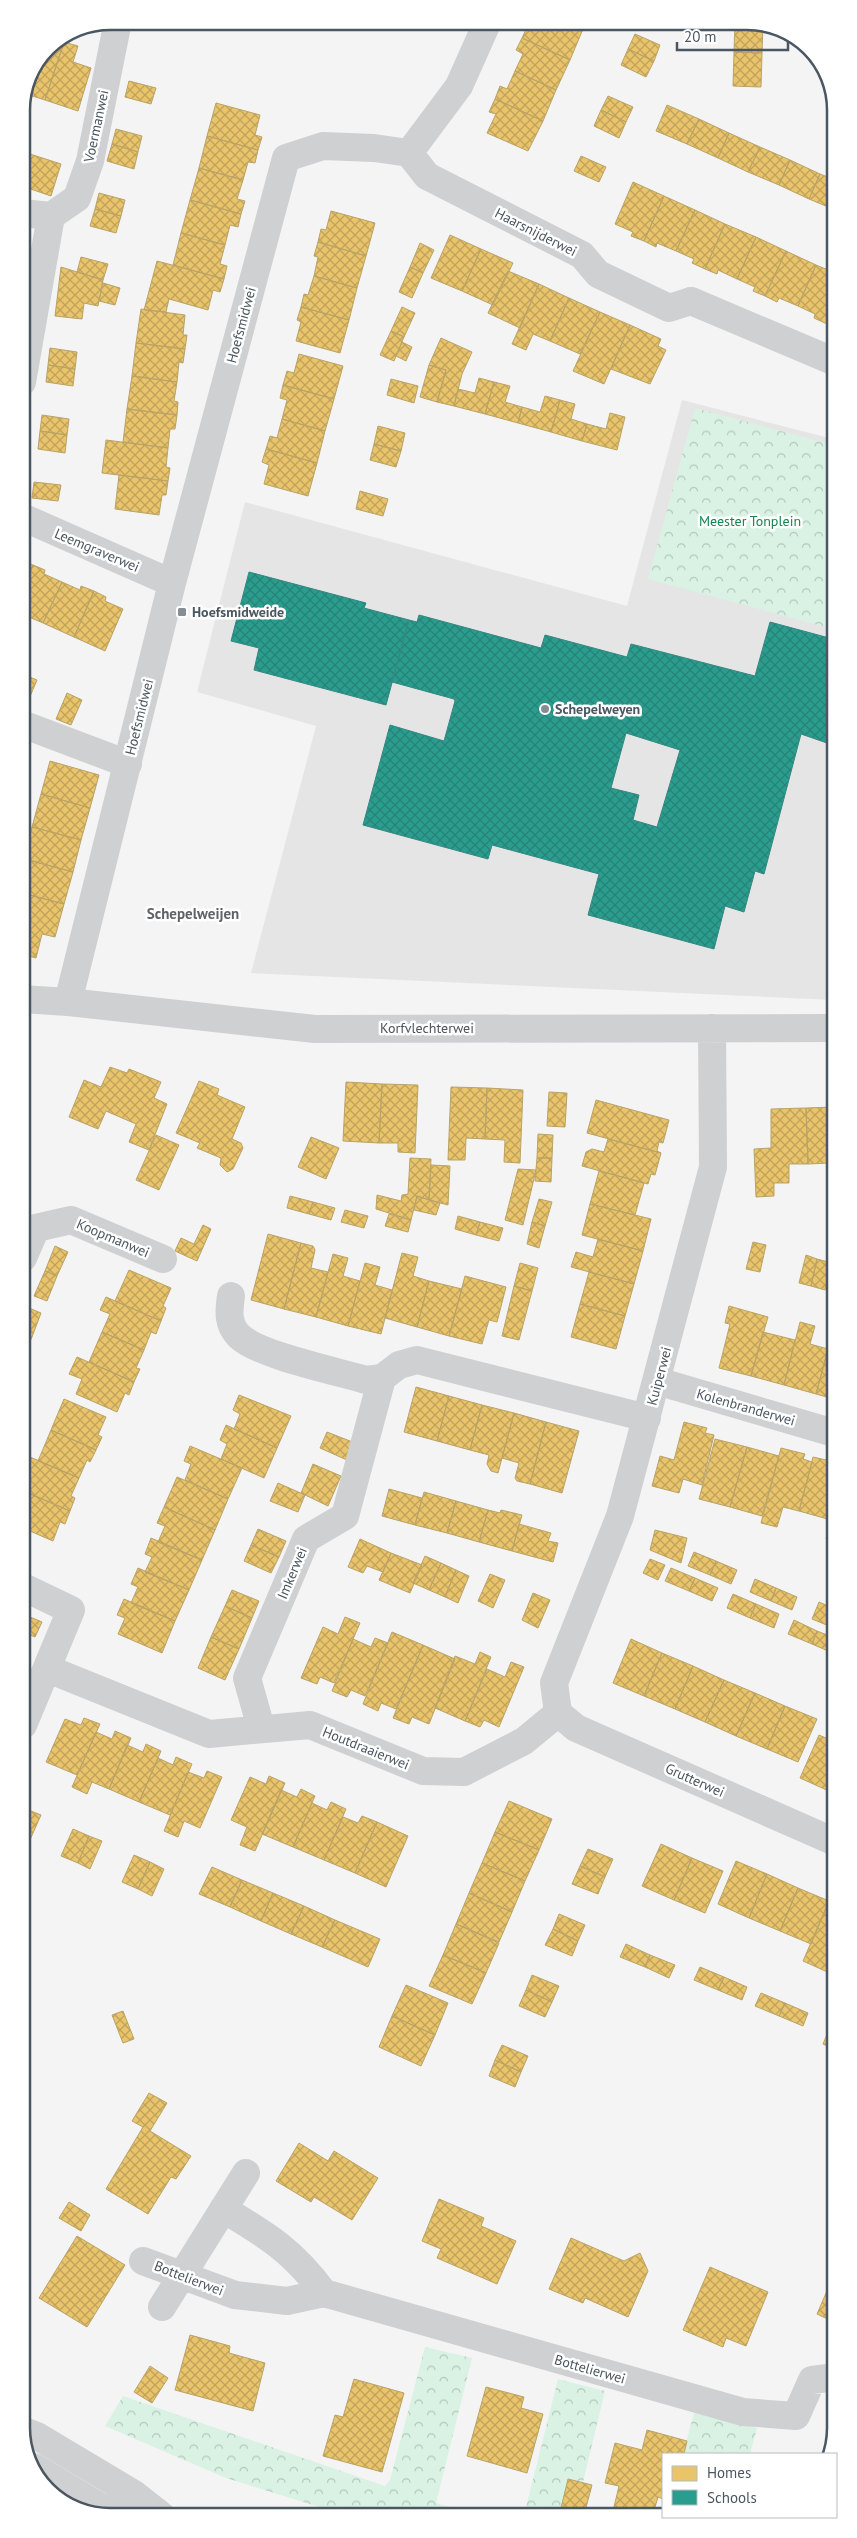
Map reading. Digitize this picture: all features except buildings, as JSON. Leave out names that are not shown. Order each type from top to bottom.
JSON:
[{"type":"street","name":"Voermanwei","points":[[51,216],[77,198],[90,161],[116,30]]},
{"type":"street","points":[[409,153],[460,86],[484,30]]},
{"type":"street","name":"Hoefsmidwei","points":[[68,1002],[172,583],[286,158],[323,146],[374,148],[409,153]]},
{"type":"street","name":"Haarsnijderwei","points":[[409,153],[427,176],[582,256],[598,274],[669,308],[691,301],[827,358]]},
{"type":"street","points":[[30,214],[51,216],[30,336]]},
{"type":"street","name":"Leemgraverwei","points":[[30,521],[172,583]]},
{"type":"street","name":"Hoefsmidwei","points":[[30,727],[128,764]]},
{"type":"street","name":"Korfvlechterwei","points":[[30,1000],[315,1029],[827,1028]]},
{"type":"street","name":"Kuiperwei","points":[[558,1713],[554,1683],[620,1516],[713,1167],[712,1028]]},
{"type":"street","name":"Koopmanwei","points":[[30,1242],[36,1228],[71,1220],[163,1259]]},
{"type":"street","points":[[231,1296],[229,1316],[237,1334],[254,1347],[366,1380],[382,1378],[399,1365],[417,1360],[647,1418]]},
{"type":"street","name":"Imkerwei","points":[[261,1728],[247,1678],[306,1539],[345,1516],[382,1378]]},
{"type":"street","name":"Kolenbranderwei","points":[[657,1381],[827,1431]]},
{"type":"street","points":[[30,1590],[71,1610],[30,1709]]},
{"type":"street","name":"Houtdraaierwei","points":[[48,1669],[209,1734],[310,1724],[423,1771],[464,1772],[524,1741],[558,1713]]},
{"type":"street","name":"Grutterwei","points":[[558,1713],[576,1728],[827,1838]]},
{"type":"street","points":[[162,2307],[246,2173]]},
{"type":"street","points":[[224,2209],[274,2240],[306,2269],[324,2293]]},
{"type":"street","name":"Bottelierwei","points":[[143,2261],[235,2295],[288,2301],[324,2293],[743,2412],[796,2416],[812,2380],[827,2378]]},
{"type":"street","points":[[30,2434],[126,2489],[151,2508]]},
{"type":"street","points":[[43,2472],[104,2508]]},
{"type":"shaded area","name":"Schepelweyen","points":[[682,400],[827,437],[827,1000],[251,973],[316,726],[197,692],[245,502],[627,606]]},
{"type":"green space","name":"Meester Tonplein","points":[[695,408],[827,443],[827,627],[648,579]]},
{"type":"green space","points":[[425,2347],[472,2358],[436,2503],[454,2508],[322,2508],[226,2478],[105,2426],[123,2396],[385,2486],[390,2480]]},
{"type":"green space","points":[[558,2379],[605,2391],[577,2508],[526,2508]]},
{"type":"green space","points":[[694,2413],[757,2428],[750,2453],[683,2453]]},
{"type":"place","name":"Hoefsmidweide","points":[[182,612]]},
{"type":"place","name":"Schepelweyen","points":[[545,709]]},
{"type":"district","name":"Schepelweijen","points":[[193,914]]}]
